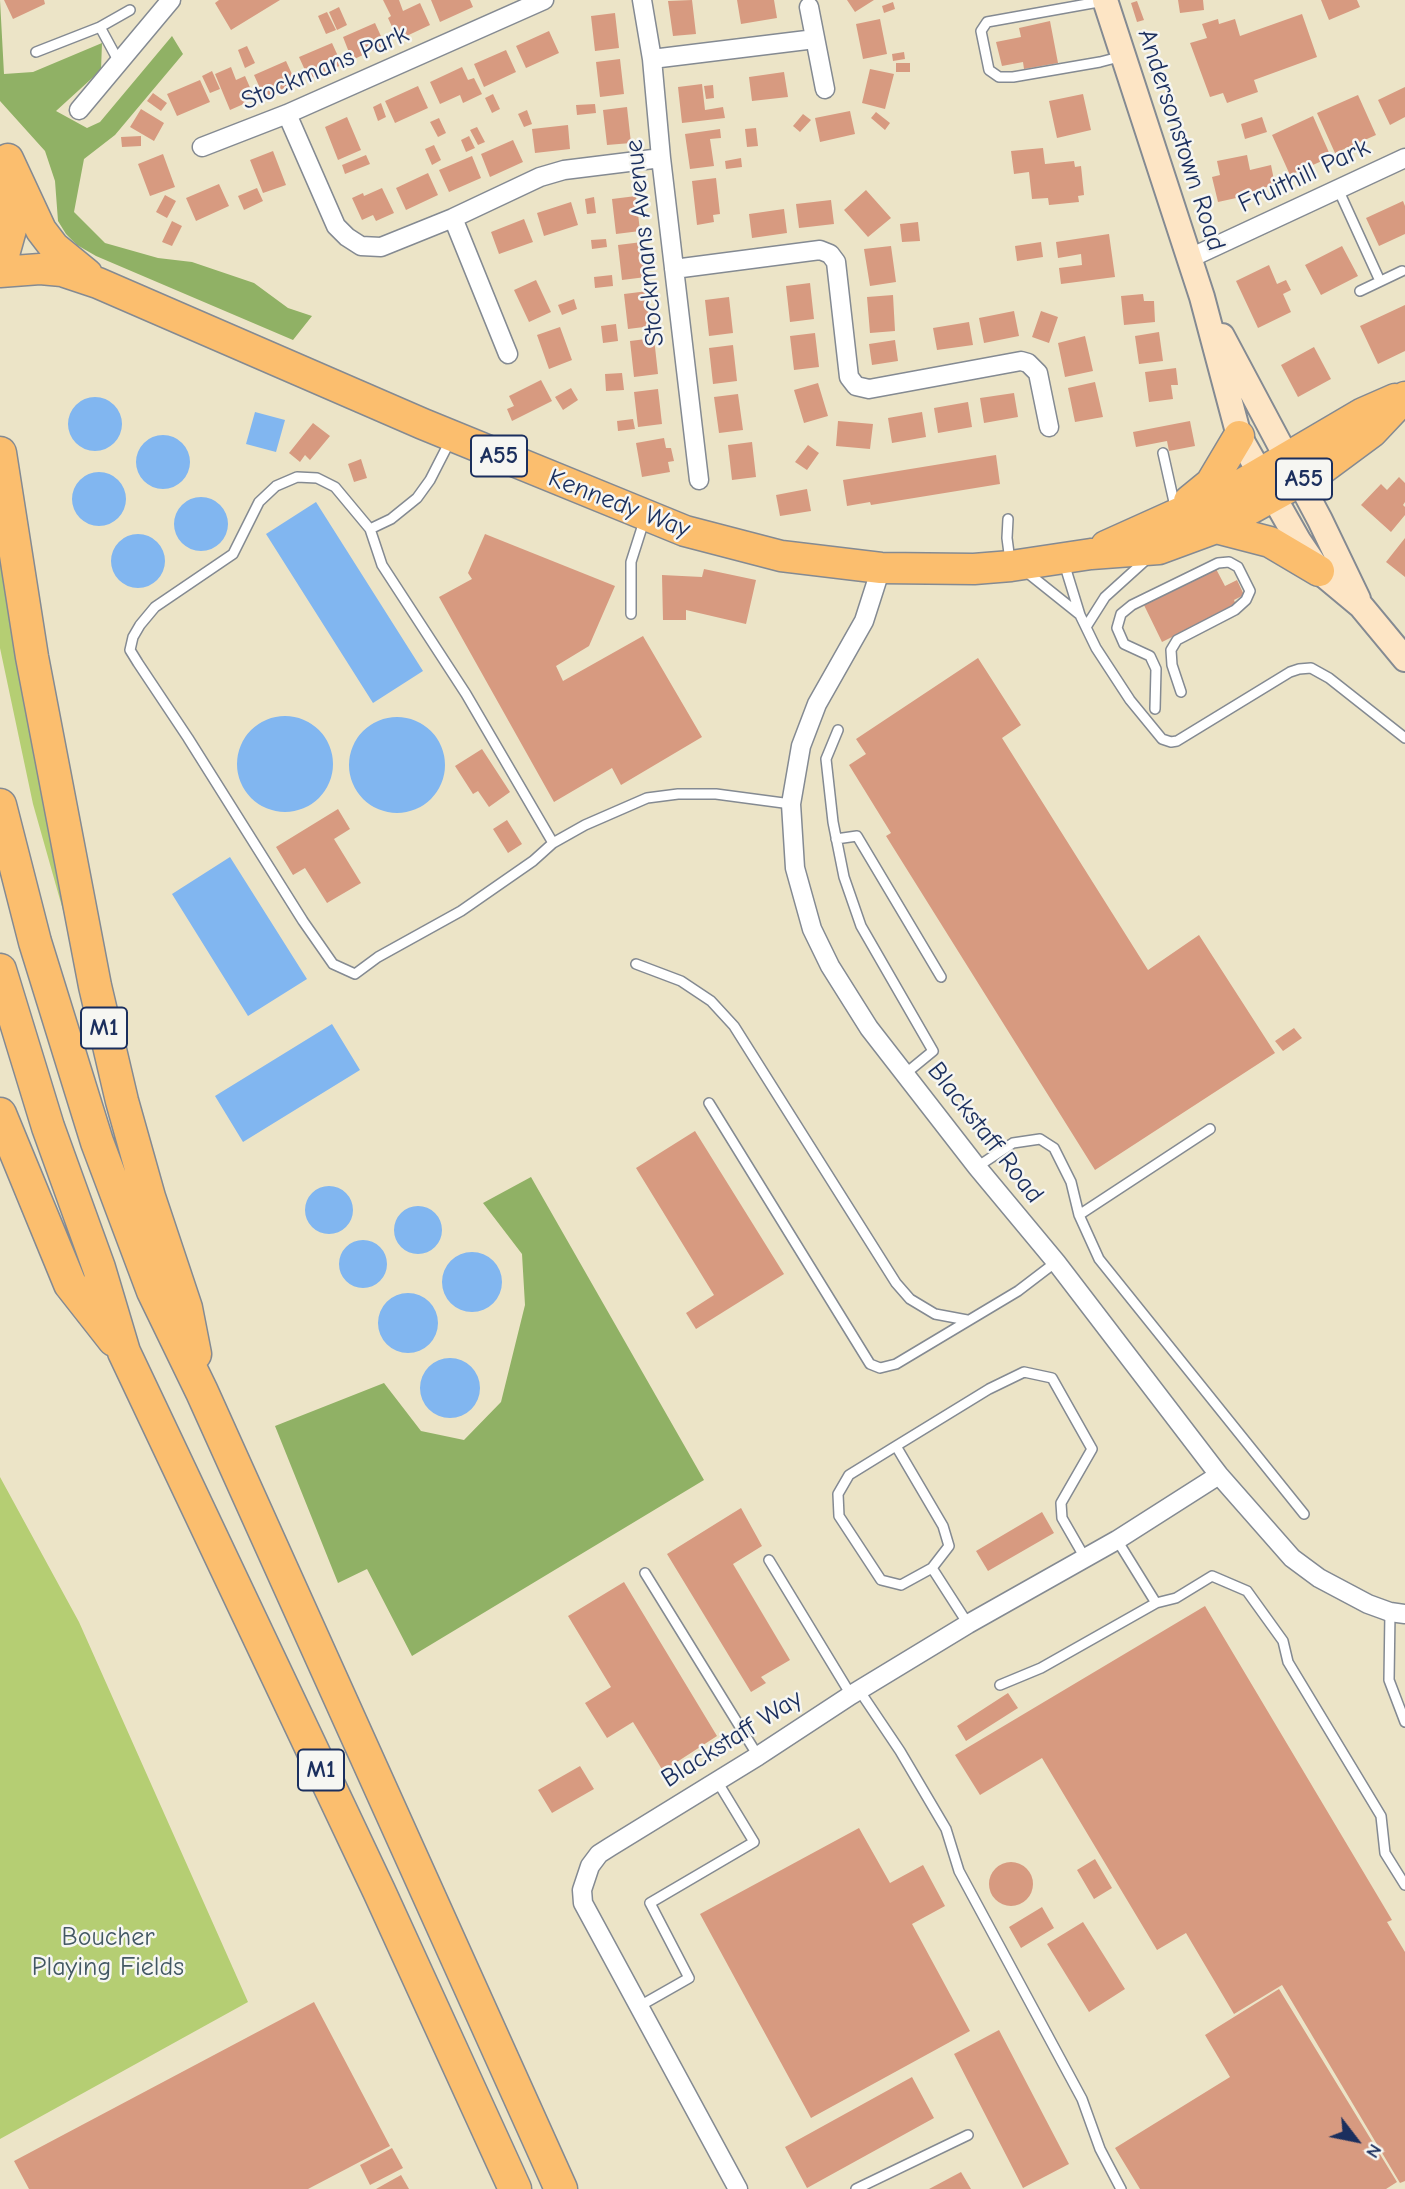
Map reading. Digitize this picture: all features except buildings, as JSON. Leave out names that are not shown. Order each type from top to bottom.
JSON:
[{"type":"highway","name":"A55","points":[[0,270],[12,226],[15,188],[4,152]]},
{"type":"highway","name":"Kennedy Way","points":[[4,152],[41,230],[54,247],[99,283]]},
{"type":"highway","name":"Kennedy Way","points":[[0,270],[62,271],[99,283],[646,516],[698,535],[781,556],[881,568],[974,569],[1159,549],[1214,498],[1266,485]]},
{"type":"highway","name":"Kennedy Way","points":[[1077,557],[1182,526],[1216,528],[1266,485],[1294,470],[1363,413],[1405,396]]},
{"type":"highway","points":[[1182,526],[1240,436]]},
{"type":"highway","name":"M1","points":[[0,453],[32,657],[95,986],[122,1101],[149,1197],[186,1308],[202,1392]]},
{"type":"highway","points":[[1216,528],[1270,542],[1319,571]]},
{"type":"highway","name":"M1","points":[[0,805],[36,942],[97,1142],[153,1292],[202,1392],[561,2189]]},
{"type":"highway","name":"M1","points":[[0,970],[48,1127],[99,1268],[124,1352],[379,1891],[515,2189]]},
{"type":"highway","name":"M1","points":[[0,1114],[70,1284],[124,1352]]},
{"type":"main road","name":"Andersonstown Road","points":[[1106,0],[1202,298],[1240,436],[1266,485],[1319,571],[1361,606],[1405,659]]},
{"type":"main road","name":"Andersonstown Road","points":[[1202,298],[1294,470],[1361,606]]},
{"type":"street","points":[[79,110],[172,0]]},
{"type":"street","name":"Stockmans Park","points":[[202,147],[287,114],[544,0]]},
{"type":"street","name":"Stockmans Avenue","points":[[642,0],[652,59],[699,480]]},
{"type":"street","points":[[809,7],[825,89]]},
{"type":"street","points":[[652,59],[815,39]]},
{"type":"street","points":[[287,114],[336,226],[361,246],[381,247],[453,218],[540,177],[564,170],[661,158]]},
{"type":"street","name":"Fruithill Park","points":[[1188,259],[1405,158]]},
{"type":"street","points":[[453,218],[508,354]]},
{"type":"street","points":[[674,269],[820,250],[830,254],[836,262],[849,377],[856,386],[869,389],[1021,361],[1028,363],[1038,373],[1049,426]]},
{"type":"street","name":"Blackstaff Road","points":[[881,568],[864,621],[817,704],[801,746],[791,804],[795,868],[812,929],[830,966],[869,1028],[977,1167],[1056,1262],[1219,1475],[1293,1558],[1319,1578],[1347,1594],[1397,1613]]},
{"type":"street","name":"Blackstaff Way","points":[[738,2189],[583,1903],[582,1890],[590,1866],[599,1854],[758,1756],[855,1692],[1117,1540],[1219,1475]]},
{"type":"lane","points":[[1106,0],[987,22],[981,31],[989,70],[999,76],[1013,77],[1123,56]]},
{"type":"lane","points":[[36,51],[100,27],[130,10]]},
{"type":"lane","points":[[100,27],[119,62]]},
{"type":"lane","points":[[1338,189],[1380,281]]},
{"type":"lane","points":[[1360,291],[1402,271]]},
{"type":"lane","points":[[370,529],[391,519],[417,498],[430,480],[453,436]]},
{"type":"lane","points":[[1163,453],[1182,526]]},
{"type":"lane","points":[[553,843],[466,694],[382,565],[370,529],[334,487],[317,478],[297,477],[276,486],[259,502],[233,554],[155,607],[133,637],[130,650],[333,964],[355,974],[378,957],[461,911],[533,861],[553,843],[585,825],[648,798],[678,794],[716,794],[791,804]]},
{"type":"lane","points":[[631,614],[631,562],[646,516]]},
{"type":"lane","points":[[1008,519],[1007,538],[1015,566],[1080,615]]},
{"type":"lane","points":[[1086,627],[1105,597],[1159,549]]},
{"type":"lane","points":[[1077,557],[1080,615],[1096,648],[1128,697],[1162,739],[1177,741],[1290,672],[1311,668],[1329,678],[1405,738]]},
{"type":"lane","points":[[1155,709],[1156,669],[1150,656],[1124,644],[1117,628],[1121,614],[1132,605],[1218,563],[1229,562],[1238,567],[1250,591],[1246,600],[1235,610],[1177,640],[1171,650],[1172,665],[1181,692]]},
{"type":"lane","points":[[838,730],[826,759],[828,787],[844,877],[861,926],[933,1051],[905,1074]]},
{"type":"lane","points":[[836,839],[857,836],[941,977]]},
{"type":"lane","points":[[636,964],[681,981],[711,1001],[734,1026],[896,1283],[910,1300],[935,1314],[967,1320]]},
{"type":"lane","points":[[709,1102],[870,1364],[880,1368],[896,1364],[1018,1291],[1056,1262]]},
{"type":"lane","points":[[1079,1215],[1210,1129]]},
{"type":"lane","points":[[977,1167],[1013,1143],[1040,1139],[1054,1148],[1071,1182],[1079,1215],[1099,1259],[1304,1514]]},
{"type":"lane","points":[[896,1446],[943,1526],[949,1546],[932,1568],[901,1585],[881,1580],[839,1516],[838,1494],[849,1475],[896,1446],[989,1389],[1024,1372],[1052,1378],[1092,1449],[1061,1503],[1062,1518],[1085,1558]]},
{"type":"lane","points":[[1117,1540],[1156,1603]]},
{"type":"lane","points":[[769,1560],[855,1692],[900,1751],[946,1829],[959,1871],[1082,2099],[1100,2149],[1121,2189]]},
{"type":"lane","points":[[932,1568],[968,1625]]},
{"type":"lane","points":[[645,1573],[758,1756]]},
{"type":"lane","points":[[1000,1685],[1041,1668],[1156,1603],[1176,1598],[1212,1576],[1247,1591],[1283,1641],[1288,1662],[1381,1816],[1385,1853],[1405,1885]]},
{"type":"lane","points":[[1397,1613],[1390,1680],[1405,1722]]},
{"type":"lane","points":[[638,2007],[689,1979],[650,1903],[754,1842],[717,1781]]},
{"type":"lane","points":[[856,2189],[968,2135]]},
{"type":"green space","points":[[0,0],[4,74],[33,72],[102,43],[101,70],[56,111],[87,128],[100,122],[172,36],[183,54],[115,135],[84,159],[74,212],[105,243],[158,258],[192,262],[254,283],[288,308],[312,316],[293,340],[96,256],[77,245],[66,234],[58,221],[55,181],[45,151],[0,101]]},
{"type":"green space","points":[[0,548],[71,913],[68,928],[33,804],[0,648]]},
{"type":"green space","points":[[531,1177],[704,1480],[412,1656],[367,1569],[338,1583],[275,1426],[384,1383],[421,1431],[464,1440],[501,1402],[525,1305],[522,1254],[483,1203]]},
{"type":"green space","name":"Boucher Playing Fields","points":[[0,1477],[79,1622],[248,2002],[0,2139]]},
{"type":"water","points":[[95,397],[114,405],[122,424],[114,443],[95,451],[76,443],[68,424],[76,405]]},
{"type":"water","points":[[255,412],[285,420],[276,452],[246,444]]},
{"type":"water","points":[[163,435],[182,443],[190,462],[182,481],[163,489],[144,481],[136,462],[144,443]]},
{"type":"water","points":[[99,472],[118,480],[126,499],[118,518],[99,526],[80,518],[72,499],[80,480]]},
{"type":"water","points":[[201,497],[220,505],[228,524],[220,543],[201,551],[182,543],[174,524],[182,505]]},
{"type":"water","points":[[316,502],[423,671],[373,703],[266,534]]},
{"type":"water","points":[[138,534],[157,542],[165,561],[157,580],[138,588],[119,580],[111,561],[119,542]]},
{"type":"water","points":[[285,716],[303,720],[319,730],[329,746],[333,764],[329,782],[319,798],[303,808],[285,812],[267,808],[251,798],[241,782],[237,764],[241,746],[251,730],[267,720]]},
{"type":"water","points":[[397,717],[415,721],[431,731],[441,747],[445,765],[441,783],[431,799],[415,809],[397,813],[379,809],[363,799],[353,783],[349,765],[353,747],[363,731],[379,721]]},
{"type":"water","points":[[230,857],[307,979],[248,1016],[172,894]]},
{"type":"water","points":[[332,1024],[360,1070],[243,1142],[215,1096]]},
{"type":"water","points":[[329,1186],[346,1193],[353,1210],[346,1227],[329,1234],[312,1227],[305,1210],[312,1193]]},
{"type":"water","points":[[418,1206],[435,1213],[442,1230],[435,1247],[418,1254],[401,1247],[394,1230],[401,1213]]},
{"type":"water","points":[[363,1240],[380,1247],[387,1264],[380,1281],[363,1288],[346,1281],[339,1264],[346,1247]]},
{"type":"water","points":[[466,1252],[478,1252],[497,1265],[502,1282],[500,1294],[489,1307],[478,1312],[466,1312],[447,1299],[442,1288],[442,1276],[455,1257]]},
{"type":"water","points":[[402,1293],[414,1293],[433,1306],[438,1323],[436,1335],[425,1348],[414,1353],[402,1353],[383,1340],[378,1329],[378,1317],[391,1298]]},
{"type":"water","points":[[444,1358],[456,1358],[475,1371],[480,1388],[478,1400],[467,1413],[456,1418],[444,1418],[425,1405],[420,1394],[420,1382],[433,1363]]}]
